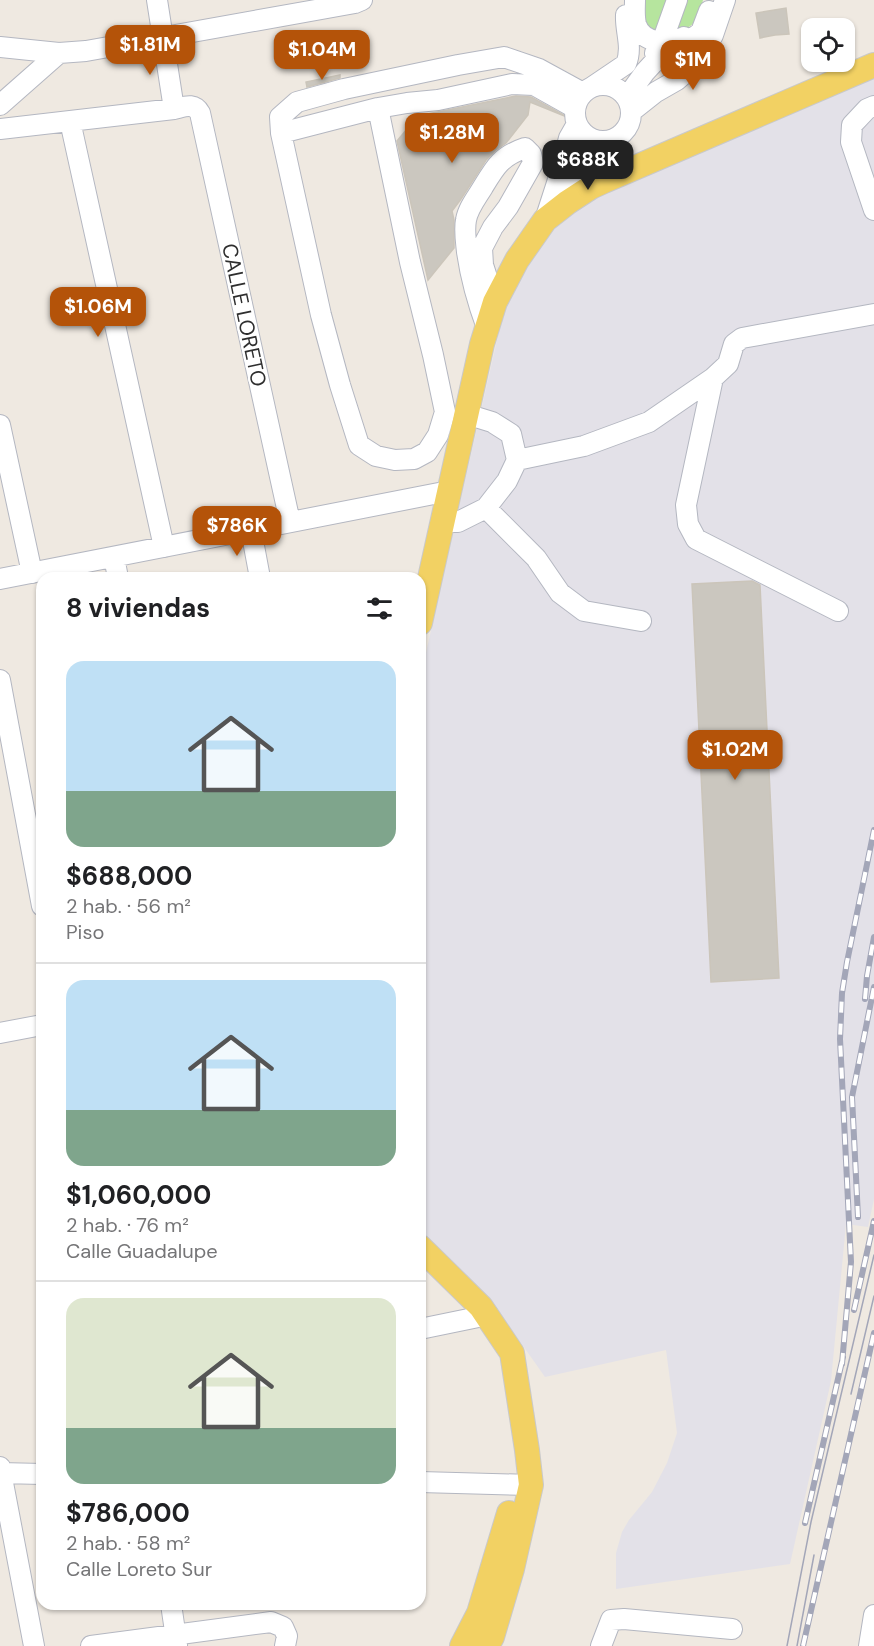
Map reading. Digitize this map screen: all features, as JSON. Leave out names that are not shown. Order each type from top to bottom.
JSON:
[{"type":"main road","points":[[426,595],[482,344],[495,302],[518,260],[545,220],[591,187],[874,65]]},
{"type":"main road","points":[[426,1253],[488,1315],[513,1353],[527,1450],[525,1485],[512,1569],[492,1643]]},
{"type":"main road","points":[[462,1646],[479,1613],[525,1485]]},
{"type":"street","points":[[0,129],[174,109],[157,0]]},
{"type":"street","points":[[0,47],[59,53],[86,51],[164,37],[304,6],[355,3],[362,0]]},
{"type":"street","points":[[582,103],[628,60],[629,41],[626,20],[628,0]]},
{"type":"street","points":[[636,0],[634,15],[636,26],[644,36],[666,43],[681,39],[697,27],[707,0]]},
{"type":"street","points":[[623,98],[662,42],[677,0]]},
{"type":"street","points":[[623,98],[657,59],[701,32],[712,0]]},
{"type":"street","points":[[623,98],[656,92],[677,80],[699,61],[725,0]]},
{"type":"street","points":[[0,105],[59,53]]},
{"type":"street","points":[[498,87],[504,57]]},
{"type":"street","points":[[378,108],[410,262],[446,412],[438,435],[427,452],[414,459],[395,460],[376,456],[359,445],[321,315],[281,133],[280,117],[297,102],[344,89],[504,57],[539,69],[582,103],[586,136],[600,141],[614,140],[626,131],[632,118],[623,98],[599,85],[582,103],[569,138],[545,220]]},
{"type":"street","points":[[281,133],[378,108],[438,100],[512,84],[534,85],[582,103]]},
{"type":"street","name":"CALLE LORETO","points":[[174,109],[192,106],[198,108],[200,113],[290,522]]},
{"type":"street","points":[[874,106],[867,109],[852,125],[851,142],[874,210]]},
{"type":"street","points":[[70,122],[164,547]]},
{"type":"street","points":[[545,220],[589,161],[600,141]]},
{"type":"street","points":[[487,328],[472,281],[474,250],[508,207],[532,163],[531,154],[525,148],[513,152],[492,170],[466,219],[474,250],[483,265],[495,302]]},
{"type":"street","points":[[517,460],[584,446],[649,422],[713,378],[728,364],[734,344],[742,338],[874,314]]},
{"type":"street","points":[[713,378],[686,505],[688,524],[696,538],[838,611]]},
{"type":"street","points":[[442,522],[458,522],[486,508],[507,481],[517,460],[511,434],[492,422],[466,414]]},
{"type":"street","points":[[0,425],[32,573]]},
{"type":"street","points":[[37,572],[449,491]]},
{"type":"street","points":[[486,508],[536,558],[560,593],[584,611],[641,621]]},
{"type":"street","points":[[251,530],[259,572]]},
{"type":"street","points":[[114,557],[117,572]]},
{"type":"street","points":[[0,579],[36,572]]},
{"type":"street","points":[[0,680],[36,874]]},
{"type":"street","points":[[0,1033],[36,1026]]},
{"type":"street","points":[[426,1328],[488,1315]]},
{"type":"street","points":[[34,1646],[0,1471],[36,1474]]},
{"type":"street","points":[[426,1482],[525,1485]]},
{"type":"street","points":[[172,1610],[177,1640]]},
{"type":"street","points":[[869,1646],[874,1615]]},
{"type":"street","points":[[601,1646],[611,1620],[624,1619],[732,1629]]},
{"type":"street","points":[[91,1646],[177,1640],[271,1622],[283,1627],[286,1641]]},
{"type":"shaded area","points":[[874,77],[874,1199],[868,1227],[846,1224],[831,1381],[790,1564],[616,1589],[616,1553],[622,1532],[652,1492],[667,1463],[677,1433],[666,1350],[545,1377],[490,1299],[426,1236],[426,653],[503,314],[523,269],[556,223],[597,197]]},
{"type":"green space","points":[[642,0],[671,0],[660,34],[652,32],[644,24]]},
{"type":"green space","points":[[682,0],[703,0],[694,22],[685,29],[672,33]]},
{"type":"building","points":[[786,8],[789,34],[760,38],[756,13]]},
{"type":"building","points":[[340,75],[340,78],[307,87],[306,82]]},
{"type":"building","points":[[516,96],[531,97],[567,117],[530,102],[528,115],[506,143],[486,160],[452,211],[454,248],[428,280],[397,141],[418,116]]},
{"type":"building","points":[[752,581],[760,585],[779,978],[711,982],[692,584]]},
{"type":"tram line","points":[[787,1646],[811,1522],[874,1255]]},
{"type":"tram line","points":[[851,1394],[874,1296]]},
{"type":"tram line","points":[[797,1646],[814,1555]]},
{"type":"railway","points":[[842,1364],[851,1262],[840,1039],[842,993],[874,830]]},
{"type":"railway","points":[[865,999],[874,937]]},
{"type":"railway","points":[[858,1217],[852,1097],[874,987]]},
{"type":"railway","points":[[854,1310],[874,1221]]},
{"type":"railway","points":[[803,1646],[874,1333]]},
{"type":"railway","points":[[805,1523],[843,1357]]}]
